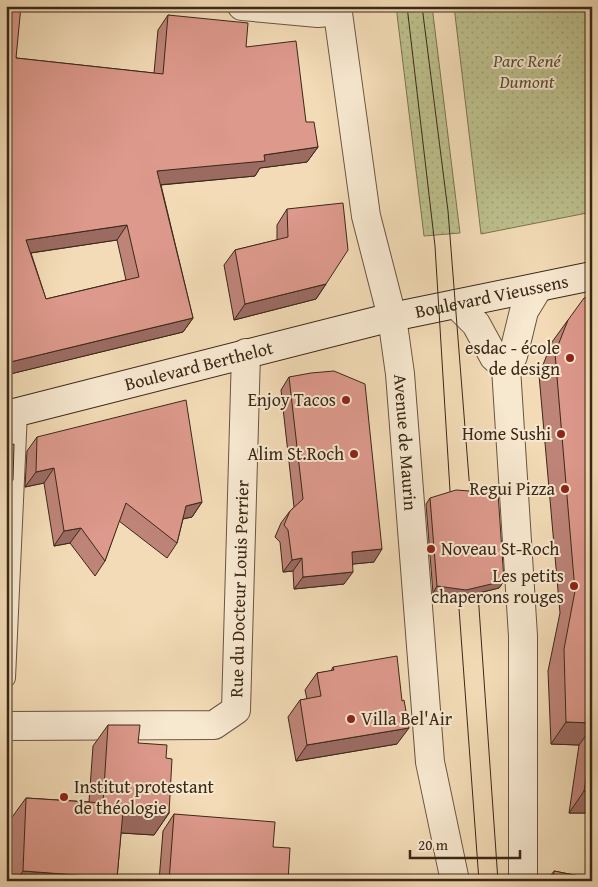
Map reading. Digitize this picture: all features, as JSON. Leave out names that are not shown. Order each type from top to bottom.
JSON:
[{"type":"street","points":[[242,6],[318,13],[337,9]]},
{"type":"street","name":"Avenue de Maurin","points":[[337,9],[366,216],[392,317],[401,384],[430,762],[455,881]]},
{"type":"street","name":"Boulevard Vieussens","points":[[392,317],[592,276]]},
{"type":"street","points":[[523,881],[523,636],[506,368],[513,356],[524,311],[538,288]]},
{"type":"street","points":[[456,304],[476,324],[494,357],[506,368]]},
{"type":"street","name":"Boulevard Berthelot","points":[[12,414],[392,317]]},
{"type":"street","name":"Rue du Docteur Louis Perrier","points":[[6,726],[214,725],[236,710],[246,353]]},
{"type":"lane","points":[[6,678],[12,414]]},
{"type":"green space","points":[[396,6],[432,6],[460,233],[424,236]]},
{"type":"green space","name":"Parc René Dumont","points":[[454,6],[592,6],[592,212],[481,234]]},
{"type":"building","points":[[6,6],[21,6],[16,58],[163,74],[168,15],[248,23],[246,47],[296,41],[306,122],[314,122],[318,147],[264,155],[265,161],[157,171],[193,318],[6,363]],"holes":[[[127,225],[139,277],[46,299],[26,240]]]},
{"type":"building","points":[[343,203],[348,250],[326,284],[245,304],[235,250],[288,237],[287,209]]},
{"type":"building","points":[[592,296],[592,723],[566,722],[564,649],[575,591],[555,353],[568,320],[584,298]]},
{"type":"building","points":[[334,371],[365,384],[382,549],[352,552],[353,572],[303,577],[302,558],[292,560],[288,530],[284,525],[290,511],[303,499],[289,377]]},
{"type":"building","points":[[186,400],[202,502],[186,506],[177,543],[126,503],[105,561],[81,528],[64,531],[54,468],[36,472],[37,437]]},
{"type":"building","points":[[14,444],[13,480],[6,481],[6,446]]},
{"type":"building","points":[[456,490],[498,493],[504,581],[466,590],[437,586],[430,498]]},
{"type":"building","name":"Villa Bel'Air","points":[[397,656],[402,701],[404,700],[409,728],[307,745],[300,700],[321,696],[317,673],[334,670],[333,667]]},
{"type":"building","points":[[108,725],[140,725],[138,743],[167,745],[166,758],[172,759],[169,813],[123,811],[117,878],[23,871],[26,798],[103,803]]},
{"type":"building","points":[[592,743],[592,791],[584,791]]},
{"type":"building","points":[[174,814],[275,822],[273,847],[290,848],[288,881],[169,881]]},
{"type":"building","points":[[554,871],[579,876],[592,876],[592,881],[553,881]]},
{"type":"tram line","points":[[407,6],[435,246],[451,507]]},
{"type":"tram line","points":[[422,6],[448,211],[471,504]]},
{"type":"tram line","points":[[477,579],[498,881]]},
{"type":"tram line","points":[[457,581],[479,881]]},
{"type":"place","name":"esdac - école de design","points":[[570,358]]},
{"type":"place","name":"Enjoy Tacos","points":[[346,400]]},
{"type":"place","name":"Home Sushi","points":[[561,434]]},
{"type":"place","name":"Alim St.Roch","points":[[354,454]]},
{"type":"place","name":"Regui Pizza","points":[[565,489]]},
{"type":"place","name":"Noveau St-Roch","points":[[431,549]]},
{"type":"place","name":"Les petits chaperons rouges","points":[[574,586]]},
{"type":"place","name":"Villa Bel'Air","points":[[351,719]]},
{"type":"place","name":"Institut protestant de théologie","points":[[64,797]]}]
